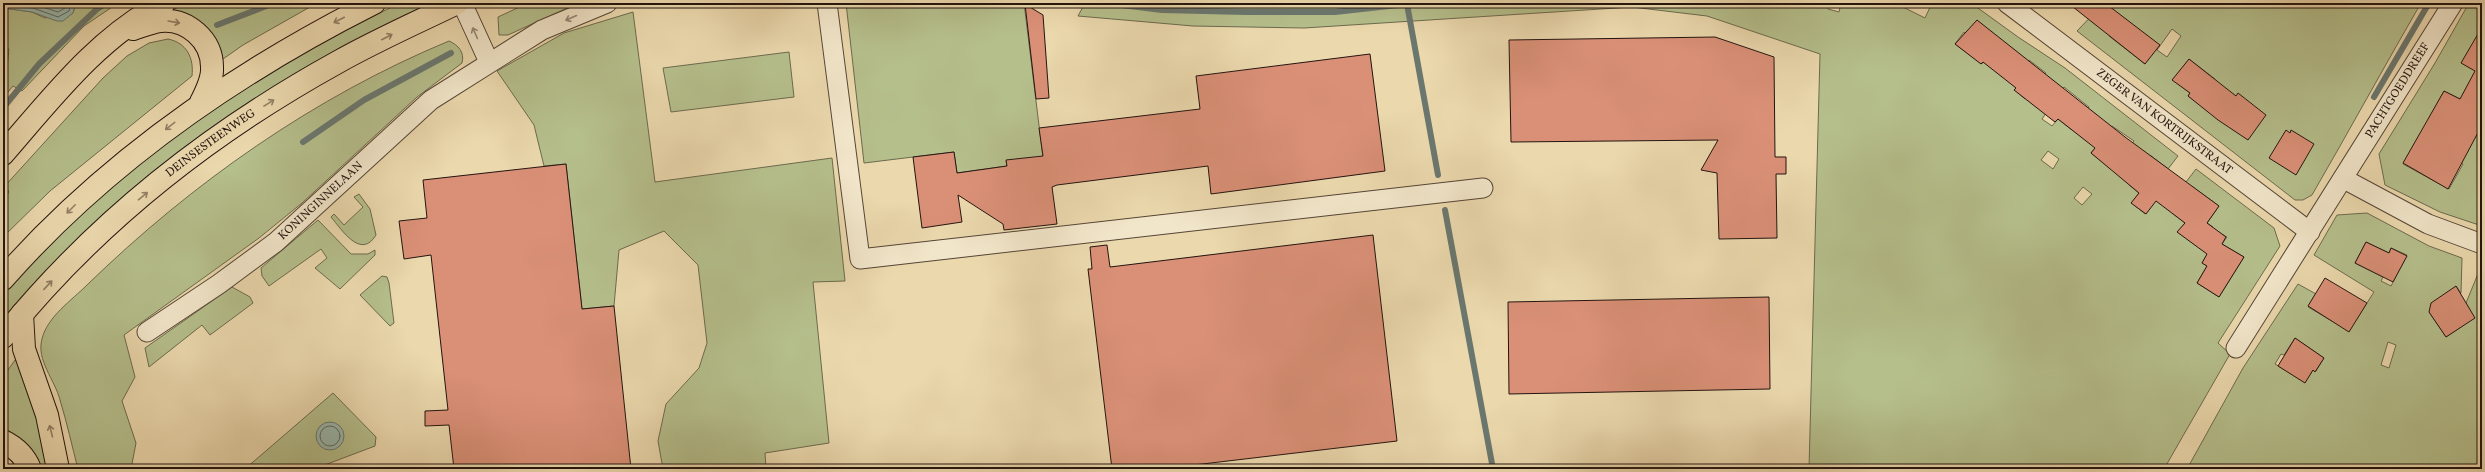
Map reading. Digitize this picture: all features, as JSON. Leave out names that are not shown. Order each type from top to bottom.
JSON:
[{"type":"highway","points":[[3,154],[73,74],[102,46],[123,32],[139,16],[164,3]]},
{"type":"highway","points":[[3,279],[91,189],[201,102],[295,45],[374,3]]},
{"type":"highway","name":"DEINSESTEENWEG","points":[[3,337],[59,273],[106,227],[202,148],[245,118],[339,61],[457,3]]},
{"type":"highway","points":[[123,32],[160,21],[174,21],[193,30],[201,38],[210,52],[213,68],[201,102]]},
{"type":"highway","points":[[22,314],[24,349],[47,415],[58,469]]},
{"type":"highway","points":[[3,441],[17,450],[27,461],[30,469]]},
{"type":"street","points":[[462,3],[489,62]]},
{"type":"street","name":"KONINGINNELAAN","points":[[147,332],[219,284],[276,242],[431,100],[489,62],[542,30],[607,3]]},
{"type":"street","points":[[827,3],[860,258],[1483,188]]},
{"type":"street","name":"PACHTGOEDDREEF","points":[[2236,348],[2344,179],[2453,3]]},
{"type":"street","name":"ZEGER VAN KORTRIJKSTRAAT","points":[[2014,6],[2310,232]]},
{"type":"street","points":[[2344,179],[2428,224],[2482,244]]},
{"type":"green space","points":[[76,3],[118,3],[84,26],[22,91],[13,86],[3,98],[3,68],[7,68],[9,49],[3,48],[3,8],[32,12],[45,18],[73,13]]},
{"type":"green space","points":[[189,3],[317,3],[243,45],[223,59],[215,42],[167,12]]},
{"type":"green space","points":[[400,3],[434,3],[355,40],[311,64],[279,83],[216,125],[157,170],[100,219],[37,280],[3,319],[3,295],[45,249],[90,206],[137,166],[186,129],[237,94],[290,61],[344,31]]},
{"type":"green space","points":[[528,3],[578,3],[508,35],[499,35],[498,17]]},
{"type":"green space","points":[[846,3],[1024,3],[1043,158],[1006,161],[1007,166],[957,173],[954,152],[864,163]]},
{"type":"green space","points":[[1085,3],[1812,3],[1824,6],[1825,3],[1830,3],[1828,9],[1839,12],[1841,3],[1899,3],[1899,5],[1925,18],[1932,3],[1971,3],[2018,37],[2065,68],[2178,156],[2168,169],[2150,155],[2129,185],[2139,193],[2132,203],[2145,214],[2158,196],[2169,204],[2196,169],[2274,228],[2280,246],[2218,343],[2230,354],[2164,469],[1809,469],[1820,54],[1707,16],[1632,7],[1304,28],[1193,26],[1078,16]],"holes":[[[1964,32],[1983,61],[1982,64],[1955,44]],[[2029,60],[2046,73],[2025,99],[2015,90]],[[2064,87],[2089,107],[2072,130],[2058,119],[2052,126],[2042,119]],[[2112,126],[2134,141],[2111,169],[2091,153]],[[2048,151],[2059,159],[2053,169],[2041,160]],[[2083,187],[2092,194],[2082,205],[2074,198]],[[2193,187],[2219,206],[2207,223],[2213,227],[2178,232],[2185,223],[2172,213]],[[2220,233],[2227,237],[2222,244],[2244,257],[2219,297],[2197,283],[2207,266],[2202,263]]]},
{"type":"green space","points":[[2104,3],[2421,3],[2312,195],[2303,200],[2295,200],[2077,31]],"holes":[[[2123,17],[2145,64],[2109,36]],[[2172,29],[2181,36],[2167,57],[2157,50]],[[2189,59],[2215,79],[2197,102],[2188,96],[2190,93],[2173,80]]]},
{"type":"green space","points":[[2469,3],[2482,3],[2482,75],[2460,99],[2444,91],[2432,113],[2475,138],[2482,125],[2482,226],[2440,212],[2385,185],[2379,154],[2435,63]],"holes":[[[2418,138],[2463,164],[2449,189],[2403,164]]]},
{"type":"green space","points":[[633,12],[655,182],[832,158],[845,281],[813,282],[829,443],[765,453],[766,469],[663,469],[658,441],[666,404],[699,368],[707,343],[698,265],[664,231],[619,250],[614,306],[582,309],[566,164],[544,166],[534,125],[497,71],[564,33]]},
{"type":"green space","points":[[168,39],[180,44],[188,52],[192,63],[192,76],[50,191],[3,237],[3,188],[103,78],[127,56],[149,43]]},
{"type":"green space","points":[[449,41],[462,52],[462,63],[417,97],[302,203],[259,238],[124,335],[135,377],[122,401],[136,443],[131,469],[78,469],[58,392],[47,370],[42,355],[42,339],[54,316],[127,248],[169,212],[212,178],[257,146],[350,88],[399,63]]},
{"type":"green space","points":[[789,52],[794,97],[671,112],[663,68]]},
{"type":"green space","points":[[359,194],[370,209],[376,235],[370,242],[364,245],[358,244],[346,235],[331,217],[334,214],[344,225],[363,207],[354,197]]},
{"type":"green space","points":[[2367,213],[2429,246],[2462,258],[2461,293],[2456,286],[2429,312],[2446,337],[2461,327],[2466,303],[2482,264],[2480,337],[2482,338],[2482,469],[2187,469],[2243,368],[2298,284],[2316,294],[2308,307],[2349,331],[2374,292],[2314,255],[2337,215]],"holes":[[[2366,242],[2389,253],[2391,248],[2407,255],[2391,286],[2381,281],[2383,277],[2355,263]],[[2295,338],[2324,358],[2316,371],[2313,370],[2305,382],[2275,364],[2281,354],[2284,355]],[[2388,342],[2396,345],[2389,368],[2381,365]]]},
{"type":"green space","points":[[318,220],[351,254],[368,254],[375,250],[375,255],[340,289],[315,268],[327,258],[321,249],[269,286],[262,276],[261,268]]},
{"type":"green space","points":[[382,276],[387,277],[389,283],[394,323],[390,326],[360,295]]},
{"type":"green space","points":[[232,287],[250,297],[253,303],[210,335],[202,325],[149,367],[145,348]]},
{"type":"green space","points":[[15,360],[21,365],[52,469],[39,469],[3,431],[3,377]]},
{"type":"green space","points":[[333,393],[376,437],[375,446],[314,469],[245,469]]},
{"type":"water","points":[[3,3],[76,3],[73,13],[63,21],[57,21],[32,12],[3,8]]},
{"type":"water","points":[[330,422],[340,426],[344,436],[340,446],[330,450],[320,446],[316,436],[320,426]]},
{"type":"building","points":[[2068,3],[2105,3],[2160,45],[2145,64]]},
{"type":"building","points":[[1025,4],[1043,15],[1049,98],[1036,99]]},
{"type":"building","points":[[1977,20],[2125,137],[2219,206],[2207,223],[2226,237],[2222,244],[2244,257],[2219,297],[2197,283],[2207,266],[2202,263],[2207,254],[2177,232],[2185,223],[2156,201],[2146,214],[2131,203],[2139,193],[2091,153],[2095,148],[2058,119],[2055,122],[2014,90],[2016,88],[1983,62],[1981,64],[1955,44]]},
{"type":"building","points":[[2482,27],[2482,125],[2448,189],[2403,163],[2444,91],[2460,99],[2475,71],[2461,63]]},
{"type":"building","points":[[1715,37],[1774,57],[1775,157],[1786,157],[1786,174],[1776,174],[1777,238],[1719,239],[1717,173],[1701,170],[1718,140],[1511,142],[1509,40]]},
{"type":"building","points":[[1370,54],[1385,171],[1211,194],[1208,166],[1057,185],[1052,187],[1057,224],[1004,230],[1003,224],[958,195],[962,222],[922,228],[913,157],[954,152],[957,173],[1007,166],[1006,160],[1043,156],[1039,128],[1200,109],[1196,76]]},
{"type":"building","points":[[2189,59],[2236,96],[2238,93],[2266,115],[2248,140],[2218,120],[2188,96],[2190,93],[2172,80]]},
{"type":"building","points":[[2286,130],[2290,133],[2291,130],[2314,144],[2296,175],[2269,158]]},
{"type":"building","points":[[566,164],[582,309],[614,306],[631,469],[454,469],[449,425],[425,426],[425,411],[448,410],[431,255],[404,259],[399,221],[427,218],[423,180]]},
{"type":"building","points":[[1373,235],[1397,441],[1160,469],[1112,469],[1088,269],[1092,269],[1090,247],[1107,245],[1110,267]]},
{"type":"building","points":[[2366,242],[2389,253],[2391,248],[2407,256],[2393,282],[2355,263]]},
{"type":"building","points":[[2325,278],[2367,303],[2349,332],[2308,306]]},
{"type":"building","points":[[2456,286],[2475,318],[2446,337],[2429,312],[2431,303]]},
{"type":"building","points":[[1769,297],[1770,389],[1509,394],[1508,302]]},
{"type":"building","points":[[2295,338],[2324,358],[2315,372],[2313,370],[2305,383],[2278,366]]},
{"type":"waterway","points":[[3,108],[39,64],[97,9],[107,3]]},
{"type":"waterway","points":[[217,25],[274,3]]},
{"type":"waterway","points":[[1105,3],[1162,10],[1246,12],[1335,12],[1407,4],[1438,175]]},
{"type":"waterway","points":[[2374,97],[2429,3]]},
{"type":"waterway","points":[[303,142],[364,100],[451,53]]},
{"type":"waterway","points":[[3,196],[6,192]]},
{"type":"waterway","points":[[1445,210],[1493,469]]}]
